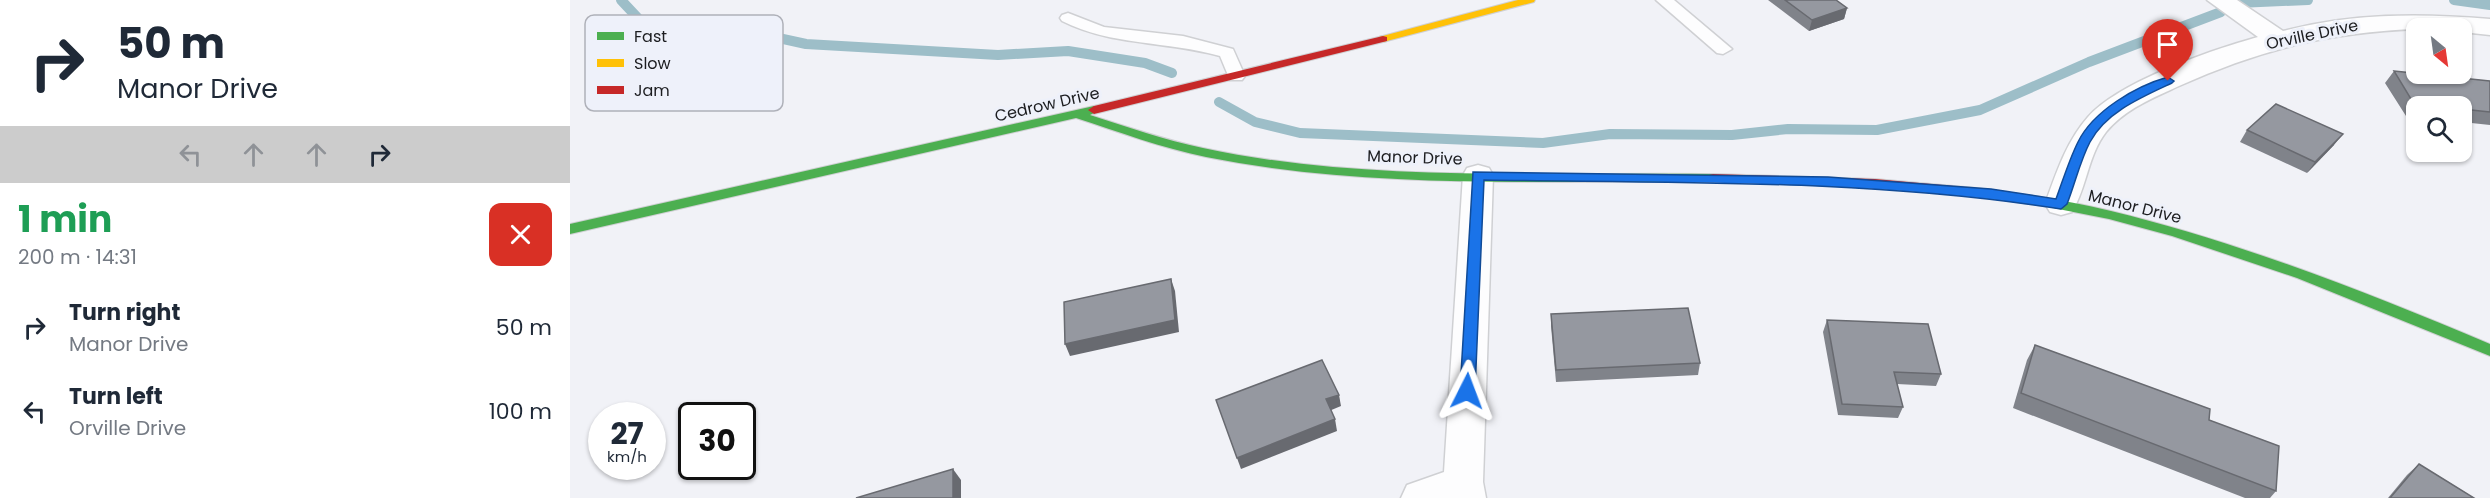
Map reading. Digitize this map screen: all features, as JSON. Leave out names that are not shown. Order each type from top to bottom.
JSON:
[{"type":"street","name":"Cedrow Drive","points":[[570,229],[1236,76],[1403,36],[1530,0]]},
{"type":"street","points":[[2220,0],[2276,39]]},
{"type":"street","name":"Orville Drive","points":[[2061,204],[2084,141],[2106,115],[2133,97],[2203,64],[2276,39],[2378,21],[2450,22],[2490,27]]},
{"type":"street","name":"Manor Drive","points":[[1076,114],[1181,147],[1225,156],[1353,171],[1828,182],[1991,194],[2061,204],[2116,216],[2245,254],[2361,297],[2490,350]]},
{"type":"street","points":[[1421,498],[1465,490],[1478,175]]},
{"type":"lane","points":[[1664,0],[1723,49]]},
{"type":"lane","points":[[1068,18],[1080,25],[1111,33],[1170,39],[1227,53],[1236,76]]},
{"type":"building","points":[[1785,0],[1836,0],[1847,8],[1812,20]]},
{"type":"building","points":[[2394,71],[2406,72],[2406,84],[2472,84],[2472,79],[2490,81],[2490,112],[2472,110],[2472,96],[2409,96]]},
{"type":"building","points":[[2276,104],[2343,134],[2315,162],[2247,130]]},
{"type":"building","points":[[1171,279],[1175,320],[1065,344],[1064,302]]},
{"type":"building","points":[[1688,308],[1700,363],[1556,370],[1551,314]]},
{"type":"building","points":[[1827,320],[1928,324],[1941,374],[1894,372],[1903,407],[1842,404]]},
{"type":"building","points":[[2035,345],[2210,409],[2209,420],[2279,446],[2276,491],[2021,393]]},
{"type":"building","points":[[1322,360],[1339,395],[1326,399],[1335,419],[1237,458],[1216,400]]},
{"type":"building","points":[[2419,464],[2474,498],[2390,498]]},
{"type":"building","points":[[953,469],[953,498],[856,498]]},
{"type":"waterway","points":[[621,0],[635,15]]},
{"type":"waterway","points":[[2238,3],[2308,0]]},
{"type":"waterway","points":[[2454,0],[2490,5]]},
{"type":"waterway","points":[[1219,102],[1255,122],[1300,133],[1543,143],[1610,134],[1732,135],[1788,129],[1877,130],[1980,110],[2089,62],[2221,12]]},
{"type":"waterway","points":[[783,39],[806,44],[998,55],[1068,51],[1145,63],[1172,73]]},
{"type":"traffic: fast","points":[[570,229],[1094,110]]},
{"type":"traffic: fast","points":[[1076,114],[1187,148],[1285,165],[1346,171],[1468,176],[1713,178]]},
{"type":"traffic: fast","points":[[1976,192],[2043,201],[2174,232],[2302,274],[2490,350]]},
{"type":"traffic: slow","points":[[1383,39],[1530,0]]},
{"type":"traffic: jam","points":[[1094,110],[1383,39]]},
{"type":"traffic: jam","points":[[1713,178],[1875,183],[1976,192]]},
{"type":"route","points":[[1467,391],[1478,175],[1828,182],[1991,194],[2061,204],[2084,141],[2106,115],[2133,97],[2168,81]]}]
